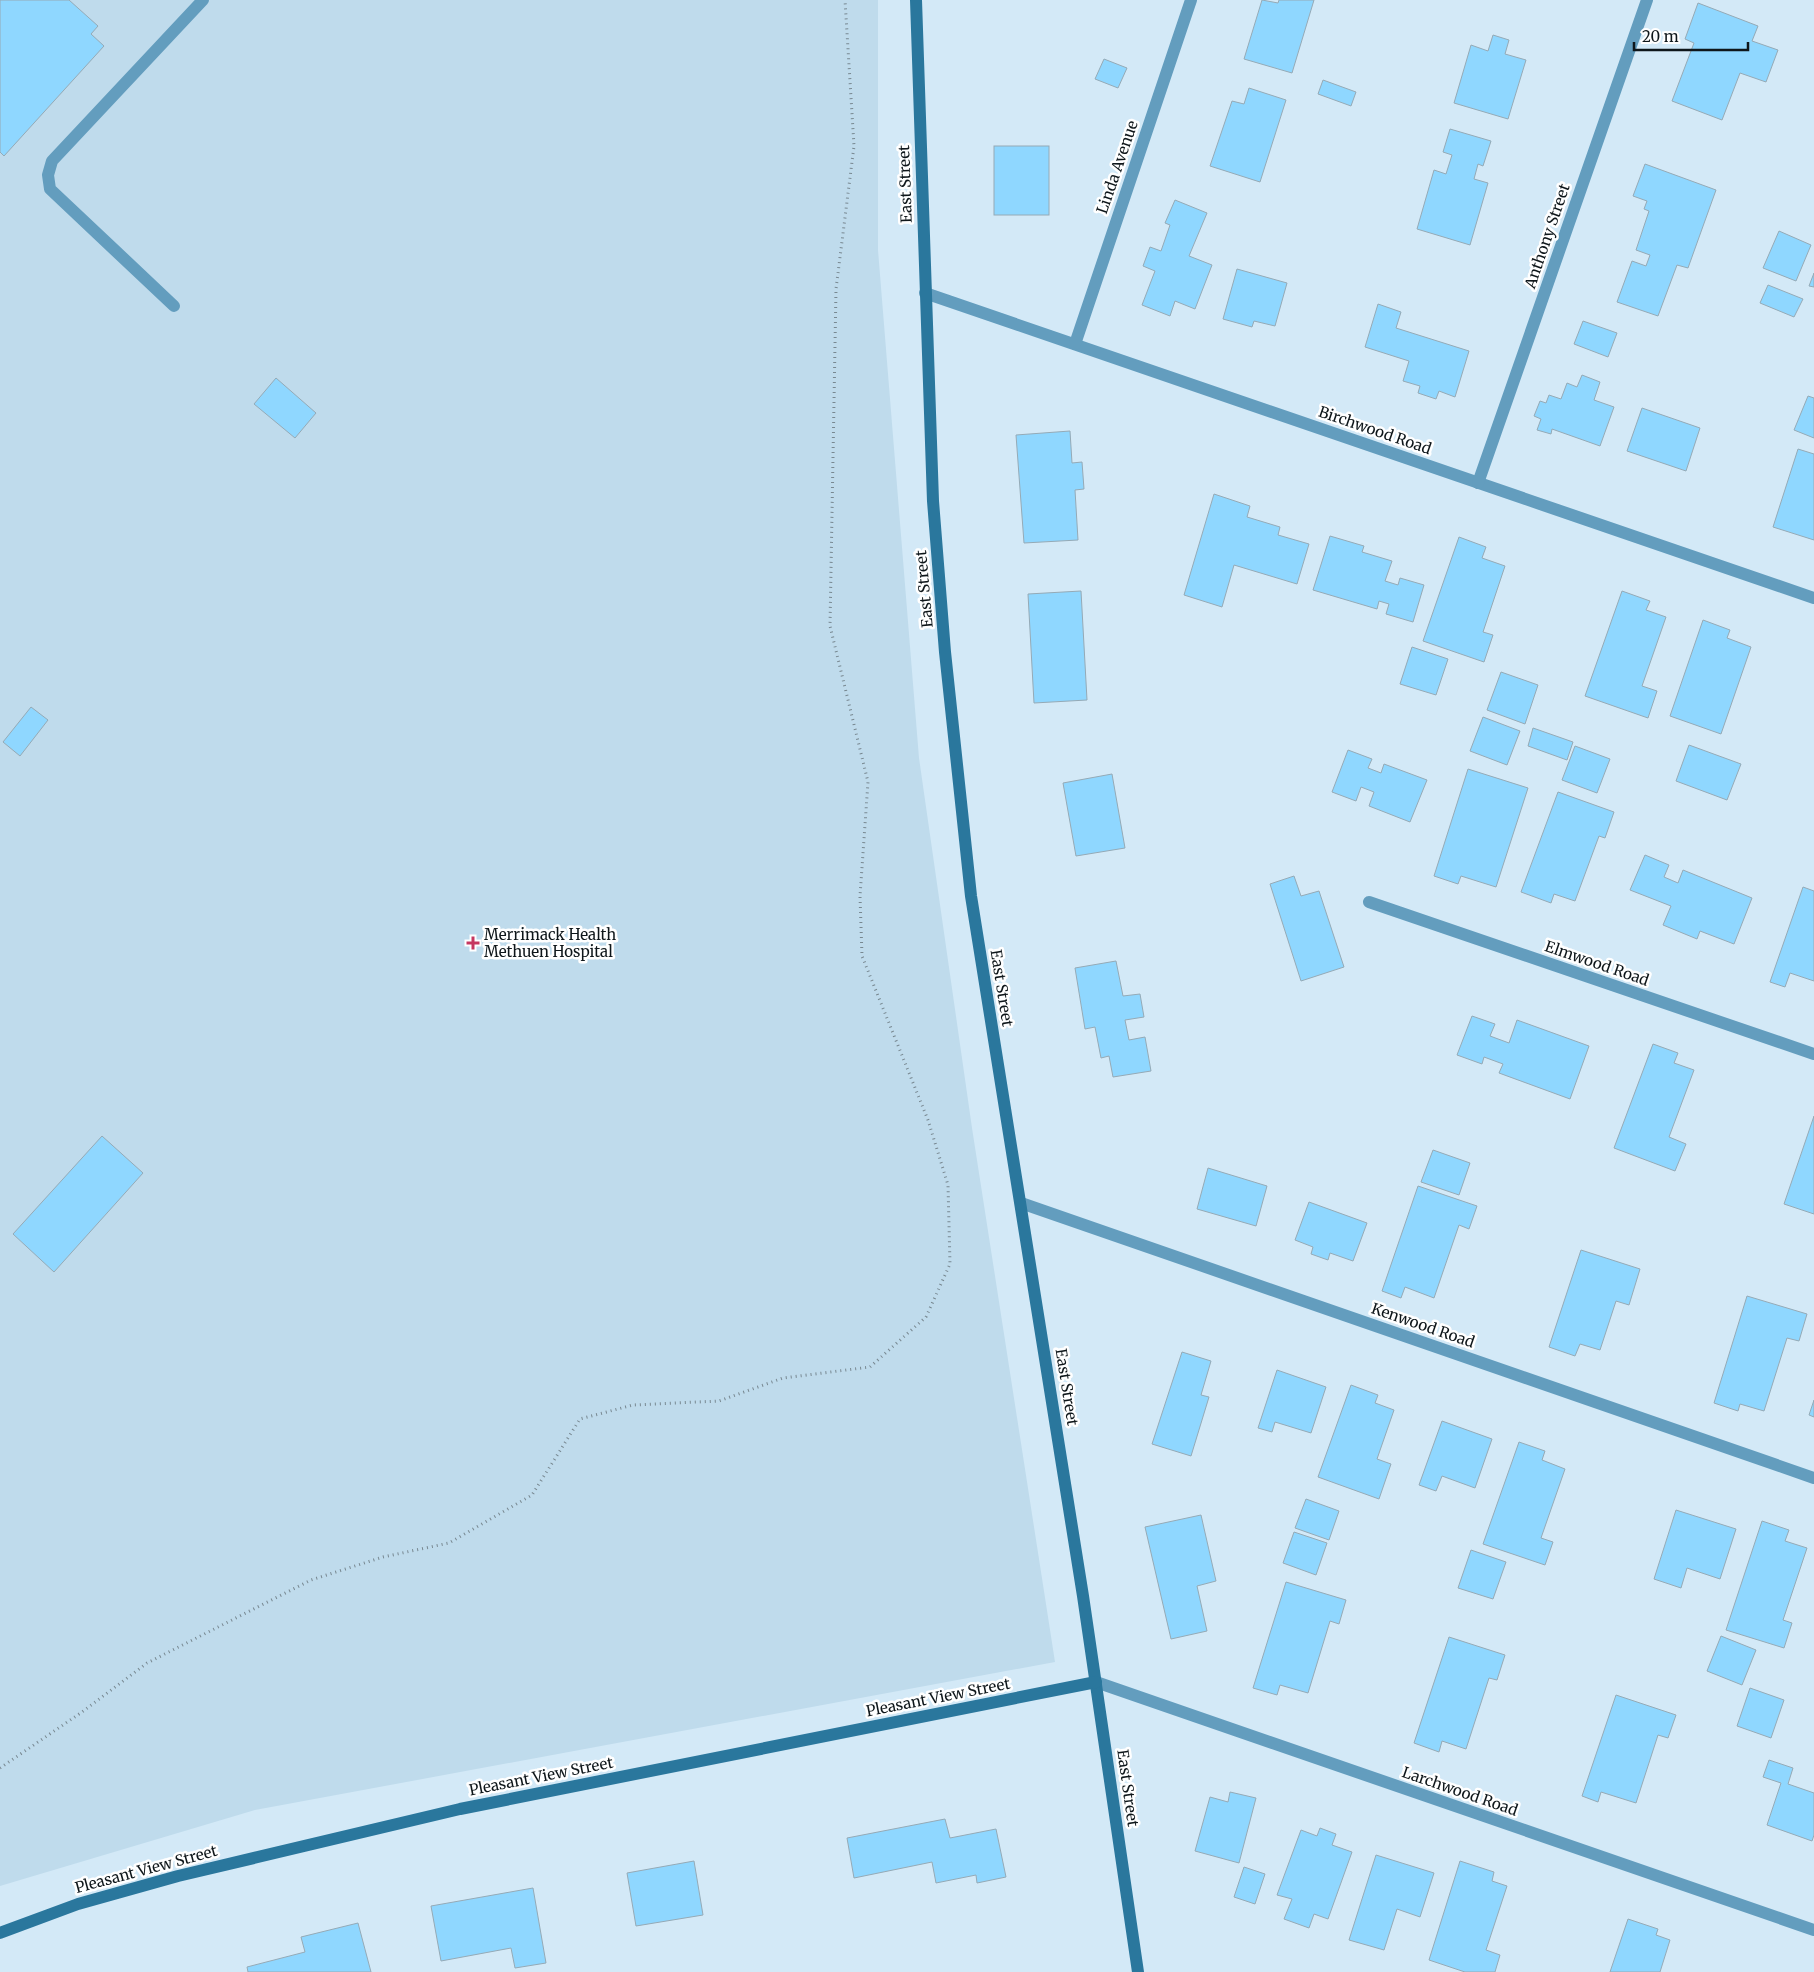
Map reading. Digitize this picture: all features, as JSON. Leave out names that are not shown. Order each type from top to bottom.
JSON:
[{"type":"main road","name":"East Street","points":[[916,0],[933,501],[949,691],[971,896],[1096,1682],[1138,1972]]},
{"type":"main road","name":"Pleasant View Street","points":[[0,1933],[78,1904],[178,1876],[460,1809],[1096,1682]]},
{"type":"street","points":[[174,306],[50,188],[48,175],[52,161],[203,0]]},
{"type":"street","name":"Linda Avenue","points":[[1075,344],[1191,0]]},
{"type":"street","name":"Anthony Street","points":[[1478,483],[1647,0]]},
{"type":"street","name":"Birchwood Road","points":[[925,293],[1814,598]]},
{"type":"street","name":"Elmwood Road","points":[[1369,902],[1814,1054]]},
{"type":"street","name":"Kenwood Road","points":[[1021,1203],[1814,1478]]},
{"type":"street","name":"Larchwood Road","points":[[1096,1682],[1814,1930]]},
{"type":"path","points":[[0,1768],[82,1712],[146,1663],[311,1580],[383,1557],[449,1543],[532,1495],[580,1418],[632,1404],[719,1401],[783,1378],[870,1367],[926,1317],[950,1264],[948,1185],[928,1120],[862,956],[860,896],[868,782],[830,626],[836,288],[854,146],[845,0]]},
{"type":"shaded area","name":"Merrimack Health Methuen Hospital","points":[[0,0],[878,0],[878,250],[919,758],[972,1128],[1055,1662],[255,1810],[0,1886]]},
{"type":"building","points":[[0,0],[69,0],[98,26],[91,34],[104,46],[4,156],[0,152]]},
{"type":"building","points":[[1262,0],[1278,3],[1279,0],[1314,0],[1292,73],[1244,59]]},
{"type":"building","points":[[1698,3],[1758,26],[1752,41],[1778,50],[1766,82],[1740,73],[1722,120],[1672,101],[1694,43],[1685,39]]},
{"type":"building","points":[[1493,35],[1509,40],[1505,54],[1526,60],[1508,119],[1454,103],[1471,45],[1488,51]]},
{"type":"building","points":[[1104,59],[1127,68],[1118,88],[1095,79]]},
{"type":"building","points":[[1323,80],[1356,92],[1351,106],[1318,94]]},
{"type":"building","points":[[1249,88],[1286,100],[1260,182],[1210,166],[1232,101],[1244,104]]},
{"type":"building","points":[[1450,129],[1491,141],[1483,166],[1478,164],[1474,179],[1488,183],[1470,245],[1417,229],[1434,170],[1446,174],[1452,155],[1443,152]]},
{"type":"building","points":[[994,146],[1049,146],[1049,215],[994,215]]},
{"type":"building","points":[[1645,164],[1716,190],[1688,268],[1677,265],[1658,316],[1617,302],[1632,261],[1646,266],[1650,255],[1636,250],[1649,211],[1644,209],[1647,201],[1633,196]]},
{"type":"building","points":[[1175,200],[1207,213],[1189,256],[1212,265],[1195,309],[1175,301],[1170,316],[1142,305],[1155,271],[1143,266],[1150,247],[1161,251],[1170,225],[1165,223]]},
{"type":"building","points":[[1779,231],[1811,245],[1796,281],[1763,268]]},
{"type":"building","points":[[1237,269],[1287,283],[1275,326],[1254,321],[1252,327],[1223,319]]},
{"type":"building","points":[[1814,273],[1814,287],[1809,286]]},
{"type":"building","points":[[1768,285],[1803,299],[1794,317],[1760,303]]},
{"type":"building","points":[[1378,304],[1401,312],[1396,328],[1469,351],[1455,397],[1439,391],[1436,399],[1418,393],[1420,386],[1403,381],[1409,361],[1365,347]]},
{"type":"building","points":[[1583,321],[1617,333],[1608,357],[1574,344]]},
{"type":"building","points":[[1582,375],[1600,382],[1594,400],[1614,407],[1600,446],[1552,429],[1551,434],[1537,430],[1541,419],[1534,416],[1540,401],[1546,403],[1549,395],[1561,399],[1567,383],[1577,387]]},
{"type":"building","points":[[276,378],[316,413],[295,438],[254,404]]},
{"type":"building","points":[[1808,396],[1814,398],[1814,438],[1794,430]]},
{"type":"building","points":[[1642,408],[1700,428],[1686,471],[1627,451]]},
{"type":"building","points":[[1070,431],[1072,463],[1082,462],[1084,489],[1075,490],[1078,540],[1024,543],[1016,435]]},
{"type":"building","points":[[1798,449],[1814,454],[1814,540],[1773,527]]},
{"type":"building","points":[[1214,494],[1250,506],[1247,517],[1280,527],[1278,535],[1309,544],[1297,584],[1234,565],[1222,607],[1184,595]]},
{"type":"building","points":[[1330,536],[1364,546],[1362,552],[1392,561],[1385,581],[1398,585],[1400,578],[1424,585],[1413,622],[1386,614],[1389,604],[1379,601],[1377,609],[1313,590]]},
{"type":"building","points":[[1459,537],[1486,547],[1482,558],[1505,566],[1483,632],[1493,635],[1484,662],[1423,641]]},
{"type":"building","points":[[1081,591],[1087,700],[1034,703],[1028,594]]},
{"type":"building","points":[[1622,591],[1650,601],[1646,610],[1666,617],[1642,686],[1657,691],[1648,718],[1585,696]]},
{"type":"building","points":[[1703,620],[1730,630],[1727,638],[1751,647],[1721,734],[1670,716]]},
{"type":"building","points":[[1412,647],[1448,659],[1436,695],[1400,684]]},
{"type":"building","points":[[1501,672],[1538,685],[1525,724],[1487,710]]},
{"type":"building","points":[[31,707],[48,720],[20,756],[3,742]]},
{"type":"building","points":[[1483,717],[1520,731],[1507,765],[1470,751]]},
{"type":"building","points":[[1533,728],[1573,742],[1567,760],[1528,746]]},
{"type":"building","points":[[1689,745],[1741,764],[1727,800],[1676,781]]},
{"type":"building","points":[[1575,746],[1610,759],[1597,793],[1562,780]]},
{"type":"building","points":[[1348,750],[1372,759],[1368,768],[1381,773],[1384,764],[1427,780],[1410,822],[1369,806],[1374,792],[1361,787],[1356,801],[1332,792]]},
{"type":"building","points":[[1468,769],[1528,788],[1496,887],[1461,876],[1458,884],[1434,876]]},
{"type":"building","points":[[1112,774],[1125,848],[1076,856],[1063,783]]},
{"type":"building","points":[[1558,792],[1614,812],[1605,838],[1599,836],[1575,901],[1554,894],[1551,903],[1521,892]]},
{"type":"building","points":[[1645,855],[1669,865],[1664,877],[1678,883],[1683,870],[1752,898],[1734,944],[1700,931],[1697,939],[1663,925],[1671,906],[1630,890]]},
{"type":"building","points":[[1294,876],[1301,896],[1319,891],[1344,967],[1301,981],[1270,884]]},
{"type":"building","points":[[1803,887],[1814,891],[1814,981],[1790,973],[1785,987],[1770,982]]},
{"type":"building","points":[[1116,961],[1123,996],[1140,994],[1144,1017],[1125,1020],[1129,1040],[1145,1037],[1151,1071],[1113,1077],[1109,1056],[1101,1058],[1095,1027],[1085,1029],[1075,968]]},
{"type":"building","points":[[1472,1016],[1495,1024],[1490,1036],[1509,1043],[1517,1020],[1589,1046],[1570,1099],[1499,1073],[1503,1064],[1484,1057],[1482,1064],[1457,1055]]},
{"type":"building","points":[[1653,1044],[1678,1053],[1674,1063],[1694,1070],[1669,1137],[1686,1144],[1675,1171],[1614,1148]]},
{"type":"building","points":[[1814,1116],[1814,1214],[1784,1204]]},
{"type":"building","points":[[102,1136],[143,1173],[54,1272],[13,1234]]},
{"type":"building","points":[[1433,1150],[1470,1163],[1459,1195],[1421,1182]]},
{"type":"building","points":[[1208,1168],[1267,1186],[1256,1226],[1197,1209]]},
{"type":"building","points":[[1418,1186],[1477,1206],[1469,1229],[1459,1225],[1434,1298],[1405,1287],[1401,1298],[1382,1291]]},
{"type":"building","points":[[1309,1202],[1367,1223],[1353,1261],[1330,1253],[1328,1260],[1311,1254],[1313,1247],[1295,1240]]},
{"type":"building","points":[[1581,1250],[1640,1269],[1629,1305],[1616,1301],[1600,1350],[1580,1344],[1575,1356],[1549,1347]]},
{"type":"building","points":[[1747,1296],[1807,1314],[1799,1341],[1787,1338],[1764,1411],[1740,1404],[1738,1411],[1714,1403]]},
{"type":"building","points":[[1182,1352],[1211,1361],[1201,1395],[1209,1397],[1191,1456],[1152,1444]]},
{"type":"building","points":[[1277,1370],[1326,1387],[1311,1433],[1275,1422],[1272,1432],[1258,1428]]},
{"type":"building","points":[[1351,1385],[1378,1395],[1375,1403],[1394,1410],[1377,1459],[1391,1464],[1379,1499],[1318,1477]]},
{"type":"building","points":[[1814,1400],[1814,1417],[1809,1415]]},
{"type":"building","points":[[1442,1421],[1492,1439],[1475,1488],[1442,1476],[1436,1491],[1419,1485]]},
{"type":"building","points":[[1519,1442],[1545,1451],[1542,1460],[1565,1469],[1541,1538],[1553,1542],[1545,1565],[1483,1544]]},
{"type":"building","points":[[1306,1499],[1339,1511],[1329,1540],[1295,1528]]},
{"type":"building","points":[[1676,1510],[1736,1529],[1720,1579],[1687,1568],[1681,1588],[1654,1579]]},
{"type":"building","points":[[1201,1515],[1216,1581],[1197,1586],[1207,1631],[1171,1639],[1145,1527]]},
{"type":"building","points":[[1762,1521],[1789,1530],[1785,1541],[1807,1548],[1783,1620],[1792,1623],[1784,1648],[1726,1630]]},
{"type":"building","points":[[1294,1532],[1327,1543],[1316,1575],[1283,1563]]},
{"type":"building","points":[[1471,1550],[1506,1562],[1493,1599],[1458,1588]]},
{"type":"building","points":[[1286,1582],[1346,1600],[1339,1624],[1330,1621],[1308,1693],[1280,1685],[1277,1695],[1253,1688]]},
{"type":"building","points":[[1721,1636],[1756,1650],[1742,1685],[1707,1671]]},
{"type":"building","points":[[1449,1637],[1505,1655],[1497,1680],[1489,1678],[1466,1749],[1442,1741],[1439,1752],[1414,1743]]},
{"type":"building","points":[[1750,1688],[1784,1700],[1771,1738],[1737,1726]]},
{"type":"building","points":[[1616,1695],[1676,1715],[1668,1738],[1658,1735],[1636,1803],[1601,1792],[1598,1802],[1582,1796]]},
{"type":"building","points":[[1769,1760],[1793,1768],[1788,1784],[1814,1793],[1814,1835],[1812,1841],[1767,1825],[1781,1783],[1763,1777]]},
{"type":"building","points":[[1230,1792],[1256,1798],[1239,1863],[1195,1851],[1210,1797],[1228,1802]]},
{"type":"building","points":[[945,1819],[950,1838],[996,1829],[1006,1877],[977,1883],[976,1875],[936,1883],[932,1862],[854,1878],[847,1838]]},
{"type":"building","points":[[1320,1828],[1336,1834],[1332,1845],[1352,1852],[1328,1919],[1314,1914],[1309,1928],[1284,1919],[1292,1899],[1277,1895],[1301,1830],[1317,1836]]},
{"type":"building","points":[[1376,1855],[1434,1873],[1420,1917],[1397,1909],[1384,1950],[1349,1940]]},
{"type":"building","points":[[694,1861],[703,1915],[636,1926],[627,1873]]},
{"type":"building","points":[[1460,1861],[1494,1872],[1492,1881],[1507,1886],[1486,1950],[1500,1955],[1495,1972],[1465,1972],[1429,1960]]},
{"type":"building","points":[[1244,1867],[1265,1874],[1255,1904],[1234,1897]]},
{"type":"building","points":[[533,1888],[546,1963],[515,1968],[511,1948],[441,1961],[431,1906]]},
{"type":"building","points":[[1628,1919],[1658,1929],[1656,1935],[1670,1940],[1660,1972],[1610,1972]]},
{"type":"building","points":[[358,1923],[371,1972],[248,1972],[247,1967],[305,1952],[301,1937]]},
{"type":"place","name":"Merrimack Health Methuen Hospital","points":[[473,943]]}]
